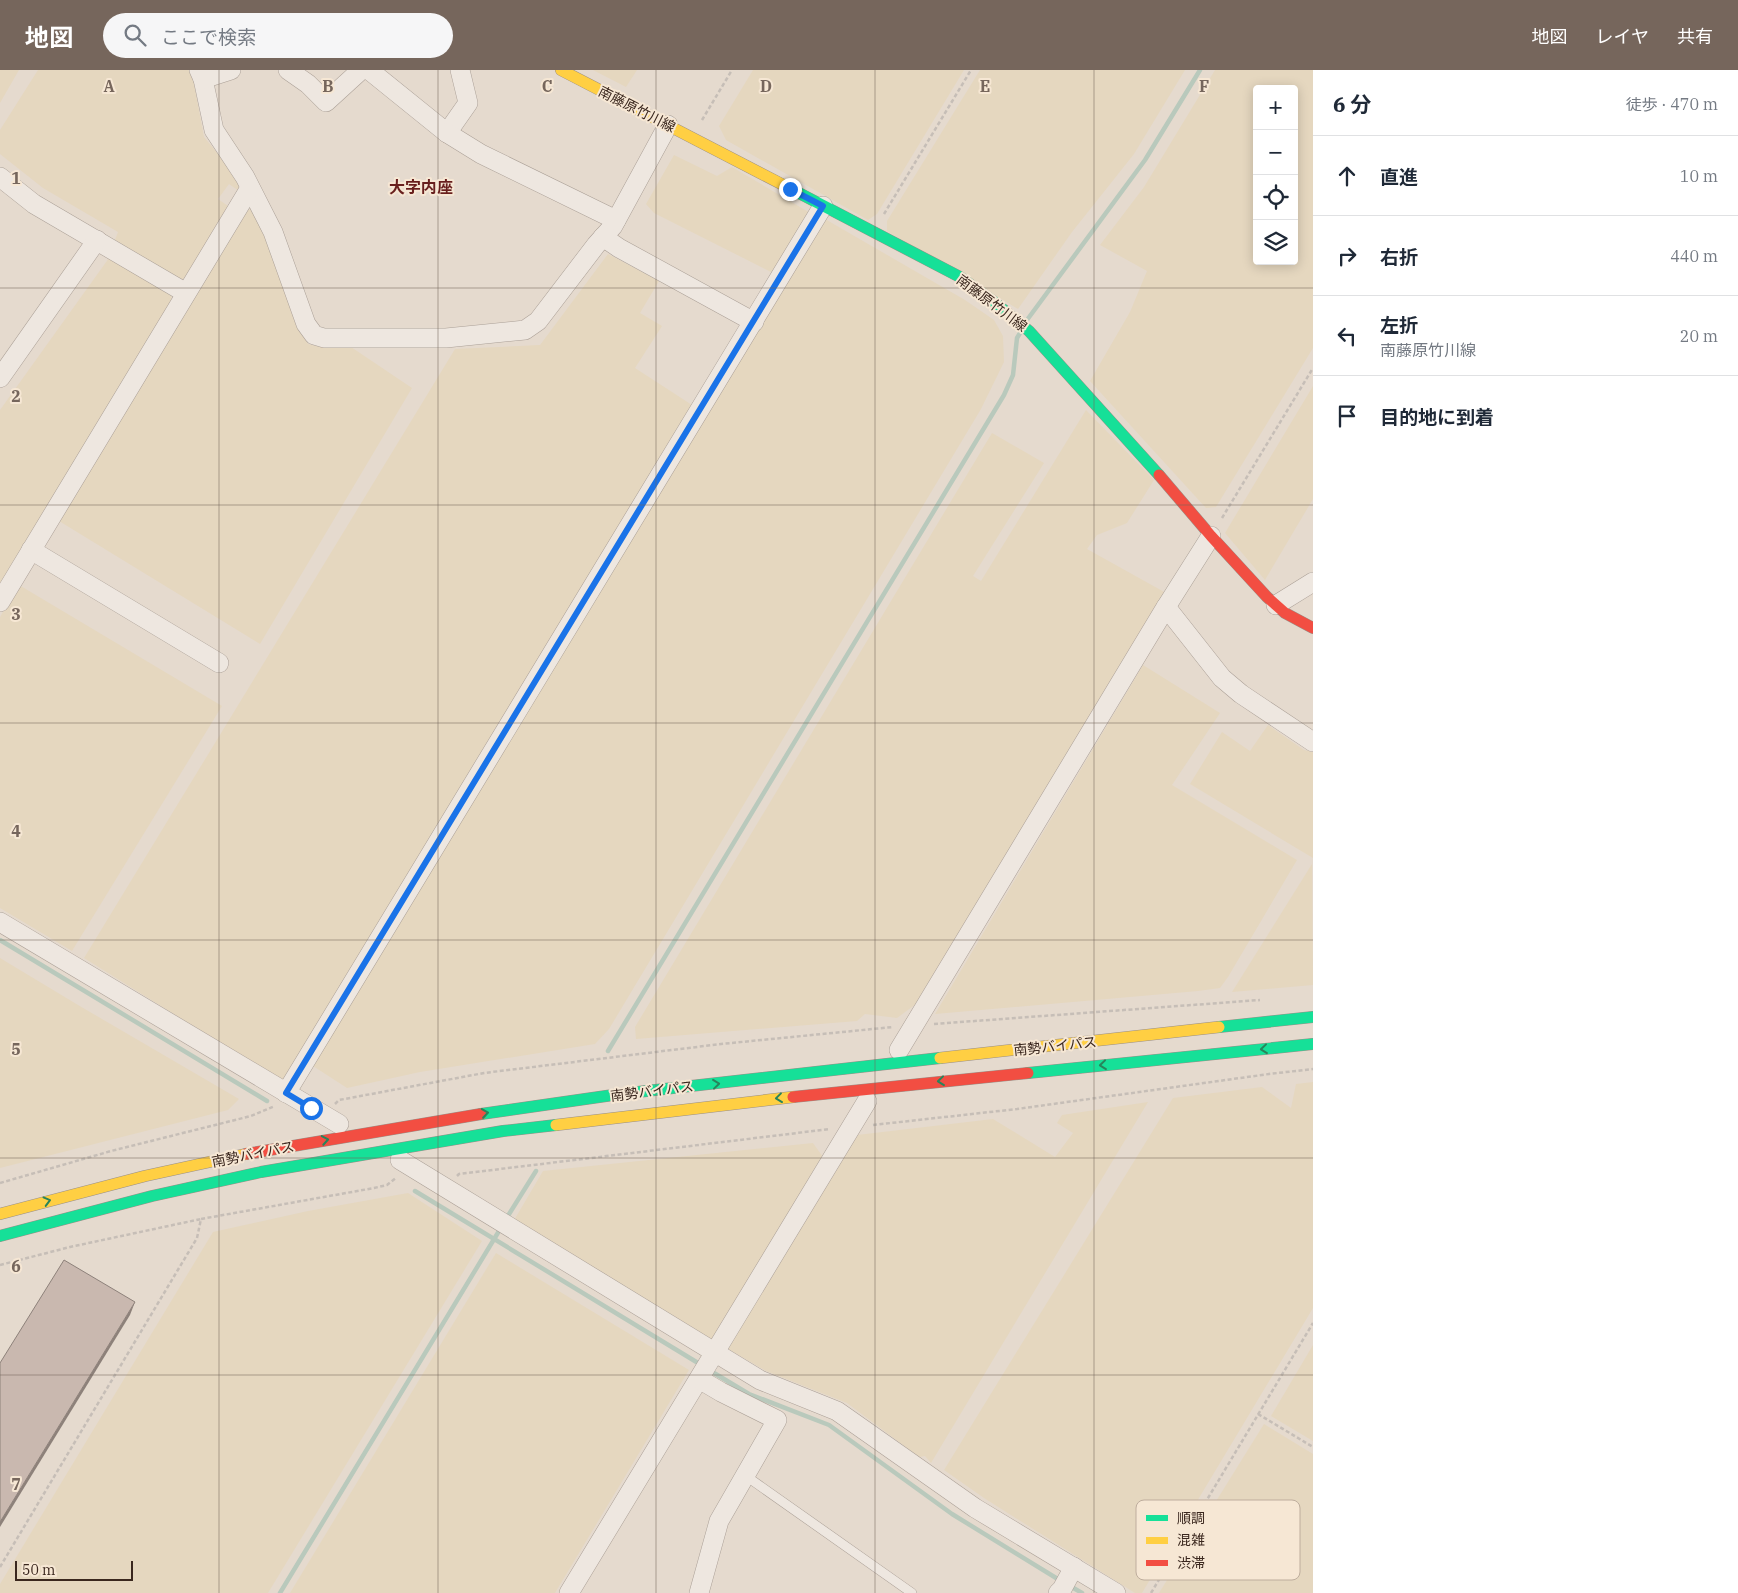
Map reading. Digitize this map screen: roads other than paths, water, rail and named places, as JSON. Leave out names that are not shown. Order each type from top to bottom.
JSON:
[{"type":"main road","name":"南藤原竹川線","points":[[561,70],[874,231],[960,277],[994,301],[1030,331],[1211,536],[1276,605],[1285,613],[1313,628]]},
{"type":"main road","name":"南勢バイパス","points":[[0,1214],[145,1176],[232,1157],[464,1116],[620,1094],[1313,1016]]},
{"type":"main road","name":"南勢バイパス","points":[[0,1236],[152,1196],[262,1172],[503,1131],[814,1094],[1313,1044]]},
{"type":"street","points":[[231,70],[201,75],[214,130],[245,177],[273,232],[306,324],[314,335],[324,338],[446,338],[526,330],[538,321],[616,220],[668,125]]},
{"type":"street","points":[[288,70],[308,84],[326,102],[361,70]]},
{"type":"street","points":[[369,70],[447,133],[481,154],[616,220]]},
{"type":"street","points":[[447,133],[468,103],[460,70]]},
{"type":"street","points":[[0,177],[34,204],[186,293]]},
{"type":"street","points":[[0,602],[250,188]]},
{"type":"street","points":[[286,1093],[823,206]]},
{"type":"street","points":[[603,237],[619,248],[754,322]]},
{"type":"street","points":[[0,378],[97,240]]},
{"type":"street","points":[[899,1050],[1166,607],[1211,536]]},
{"type":"street","points":[[31,550],[219,662]]},
{"type":"street","points":[[1276,605],[1313,582]]},
{"type":"street","points":[[1166,607],[1222,678],[1242,694],[1313,742]]},
{"type":"street","points":[[0,922],[332,1120]]},
{"type":"street","points":[[569,1593],[867,1101]]},
{"type":"street","points":[[403,1162],[503,1224],[707,1366],[738,1401],[777,1420],[719,1521],[699,1593]]},
{"type":"street","points":[[707,1366],[760,1380],[837,1411],[975,1508],[1066,1581],[1116,1593]]},
{"type":"lane","points":[[746,1476],[912,1593]]},
{"type":"waterway","points":[[1027,320],[1145,160],[1200,70]]},
{"type":"waterway","points":[[608,1051],[1004,395],[1013,375],[1017,338],[1020,333]]},
{"type":"waterway","points":[[0,940],[267,1101]]},
{"type":"waterway","points":[[506,1219],[536,1171]]},
{"type":"waterway","points":[[415,1191],[703,1366]]},
{"type":"waterway","points":[[280,1593],[502,1226]]},
{"type":"waterway","points":[[709,1370],[749,1394],[829,1425],[952,1514],[1061,1581]]},
{"type":"waterway","points":[[1070,1586],[1082,1593]]},
{"type":"district","name":"大字内座","points":[[421,187]]}]
